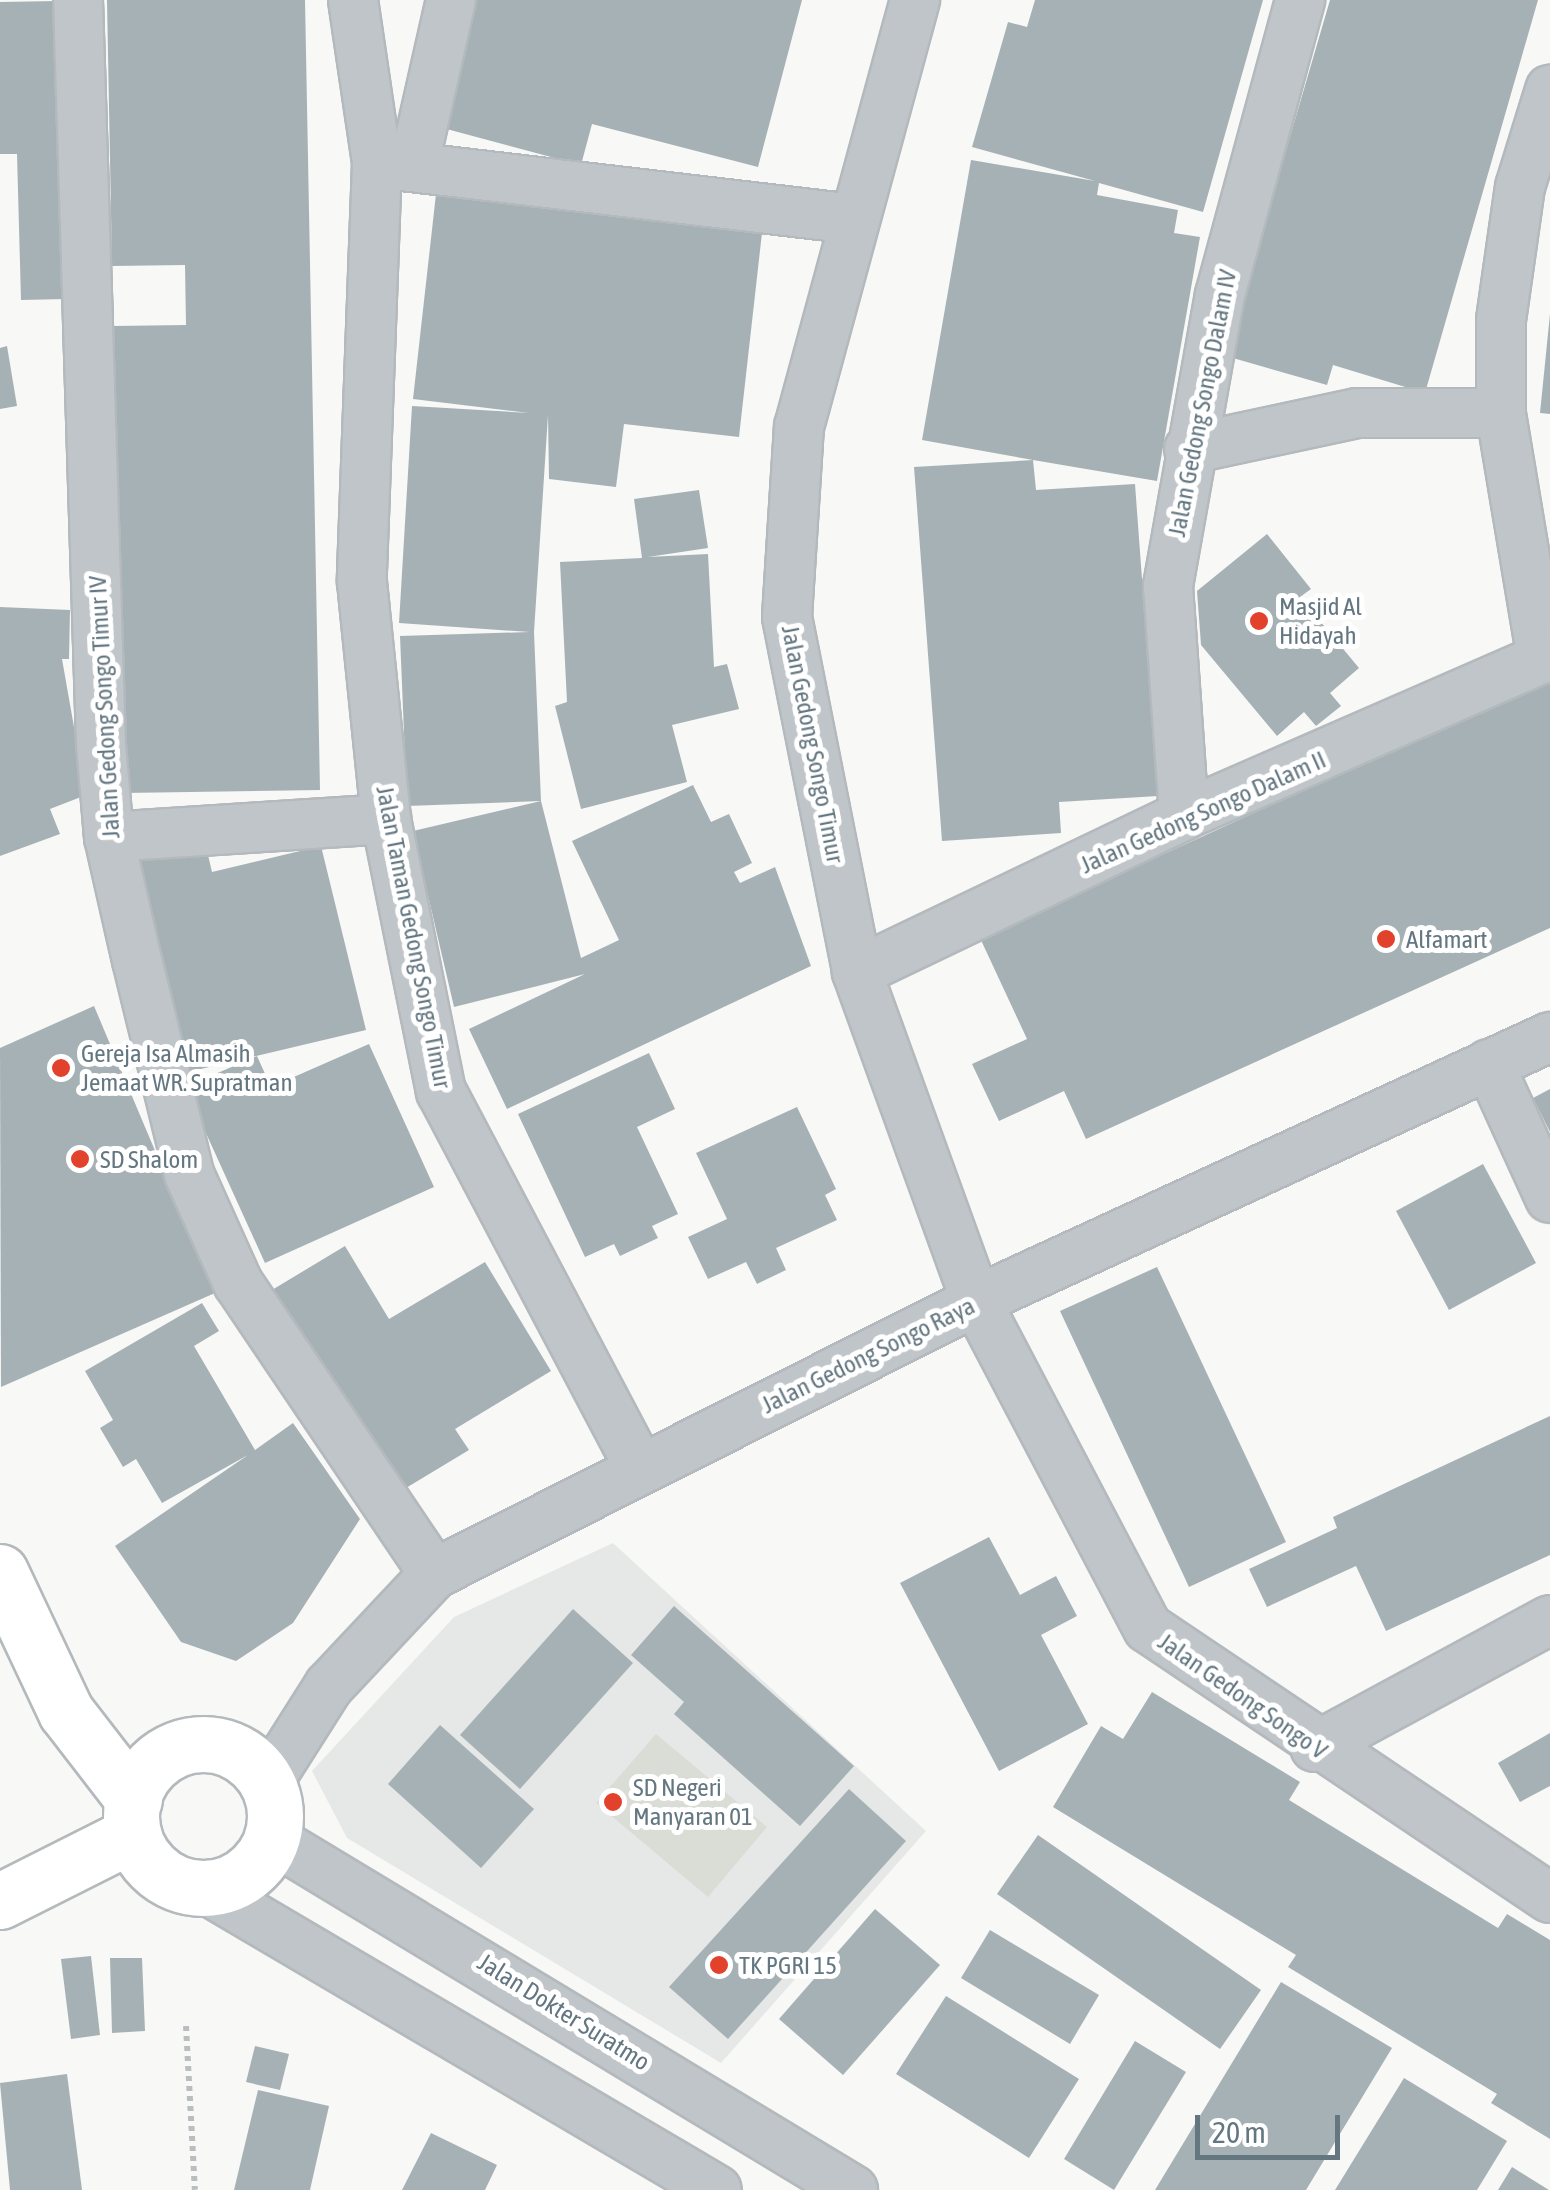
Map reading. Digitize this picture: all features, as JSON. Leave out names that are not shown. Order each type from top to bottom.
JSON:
[{"type":"main road","points":[[0,1572],[66,1712],[134,1818],[160,1872],[204,1888],[257,1865],[272,1839],[268,1782],[241,1753],[203,1742],[166,1752],[139,1781],[134,1818]]},
{"type":"main road","points":[[0,1901],[134,1818]]},
{"type":"street","name":"Jalan Gedong Songo Timur IV","points":[[78,0],[109,837],[188,1174],[238,1283],[434,1574]]},
{"type":"street","name":"Jalan Taman Gedong Songo Timur","points":[[353,0],[395,163],[362,582],[386,819],[441,1090],[640,1468]]},
{"type":"street","points":[[451,0],[395,163],[855,218]]},
{"type":"street","name":"Jalan Gedong Songo Timur","points":[[915,0],[799,426],[788,618],[857,972],[976,1301]]},
{"type":"street","name":"Jalan Gedong Songo Dalam IV","points":[[1184,814],[1168,586],[1189,448],[1300,0]]},
{"type":"street","points":[[1546,657],[1502,413],[1502,320],[1520,187],[1550,90]]},
{"type":"street","points":[[1189,448],[1356,413],[1502,413]]},
{"type":"street","name":"Jalan Gedong Songo Dalam II","points":[[857,972],[1184,814],[1546,657]]},
{"type":"street","points":[[109,837],[386,819]]},
{"type":"street","name":"Jalan Gedong Songo Raya","points":[[268,1782],[329,1686],[434,1574],[976,1301],[1550,1037]]},
{"type":"street","points":[[1489,1064],[1550,1198]]},
{"type":"street","name":"Jalan Gedong Songo V","points":[[976,1301],[1148,1628],[1315,1747],[1550,1898]]},
{"type":"street","points":[[1315,1747],[1550,1620]]},
{"type":"street","name":"Jalan Dokter Suratmo","points":[[272,1839],[853,2190]]},
{"type":"street","points":[[204,1888],[717,2190]]},
{"type":"path","points":[[186,2026],[195,2190]]},
{"type":"shaded area","name":"SD Negeri Manyaran 01","points":[[613,1543],[926,1831],[721,2063],[347,1838],[312,1771],[454,1617]]},
{"type":"shaded area","points":[[656,1734],[767,1827],[708,1897],[596,1803]]},
{"type":"building","points":[[107,0],[305,0],[320,790],[124,793],[114,326],[186,325],[185,265],[112,266]]},
{"type":"building","points":[[472,0],[802,0],[758,167],[592,124],[581,165],[428,124]]},
{"type":"building","points":[[1035,0],[1263,0],[1203,212],[1099,183],[1097,195],[1178,210],[1174,233],[1200,237],[1157,481],[922,440],[971,160],[1095,181],[972,147],[1008,22],[1027,27]]},
{"type":"building","points":[[1330,0],[1538,0],[1425,393],[1333,365],[1327,385],[1226,356]]},
{"type":"building","points":[[57,1],[66,299],[21,300],[17,154],[0,154],[0,2]]},
{"type":"building","points":[[437,185],[763,224],[739,437],[624,424],[616,487],[549,479],[548,415],[534,632],[541,801],[407,806],[400,636],[530,632],[399,623],[412,406],[529,413],[413,399]]},
{"type":"building","points":[[1550,314],[1550,414],[1540,413]]},
{"type":"building","points":[[7,346],[17,406],[0,409],[0,348]]},
{"type":"building","points":[[1033,460],[1036,490],[1135,484],[1158,796],[1059,802],[1061,833],[942,841],[914,467]]},
{"type":"building","points":[[699,490],[708,548],[648,557],[708,554],[714,667],[727,664],[739,709],[672,725],[687,782],[581,809],[555,706],[567,702],[560,562],[642,558],[634,499]]},
{"type":"building","name":"Masjid Al Hidayah","points":[[1267,534],[1311,589],[1300,597],[1359,668],[1330,693],[1341,706],[1316,726],[1304,712],[1277,736],[1201,645],[1197,591]]},
{"type":"building","points":[[0,607],[70,610],[69,659],[62,659],[86,795],[50,809],[60,834],[0,856]]},
{"type":"building","points":[[1550,678],[1550,928],[1086,1139],[1064,1091],[999,1121],[972,1064],[1027,1039],[980,938]]},
{"type":"building","points":[[693,785],[711,822],[729,814],[752,863],[734,872],[740,883],[775,867],[811,966],[507,1109],[469,1029],[585,974],[454,1007],[413,831],[541,801],[581,958],[619,940],[572,841]]},
{"type":"building","points":[[204,838],[212,872],[321,846],[366,1030],[188,1072],[135,854]]},
{"type":"building","points":[[94,1006],[215,1293],[1,1387],[0,1048]]},
{"type":"building","points":[[369,1044],[434,1187],[265,1263],[185,1087],[257,1056],[271,1087]]},
{"type":"building","points":[[649,1053],[675,1109],[637,1127],[678,1214],[652,1226],[658,1238],[620,1256],[614,1244],[585,1257],[518,1114]]},
{"type":"building","points":[[1550,1089],[1550,1132],[1533,1098]]},
{"type":"building","points":[[797,1107],[836,1189],[825,1195],[837,1220],[776,1248],[786,1270],[757,1284],[746,1262],[708,1279],[688,1237],[727,1219],[696,1153]]},
{"type":"building","points":[[1483,1164],[1536,1263],[1449,1310],[1396,1211]]},
{"type":"building","points":[[345,1246],[389,1319],[485,1262],[551,1371],[455,1429],[469,1450],[391,1497],[267,1293]]},
{"type":"building","points":[[1157,1267],[1286,1542],[1189,1587],[1060,1311]]},
{"type":"building","points":[[202,1303],[219,1331],[194,1346],[255,1450],[293,1423],[360,1519],[293,1623],[236,1661],[181,1642],[115,1546],[248,1455],[162,1503],[136,1459],[123,1467],[100,1428],[113,1420],[85,1371]]},
{"type":"building","points":[[1550,1416],[1550,1555],[1386,1631],[1356,1566],[1267,1607],[1249,1569],[1337,1528],[1333,1517]]},
{"type":"building","points":[[989,1537],[1020,1595],[1056,1576],[1077,1616],[1041,1635],[1088,1724],[999,1771],[900,1583]]},
{"type":"building","points":[[674,1606],[854,1766],[800,1826],[674,1714],[684,1702],[631,1655]]},
{"type":"building","points":[[573,1609],[633,1663],[520,1789],[460,1735]]},
{"type":"building","points":[[1152,1692],[1300,1782],[1289,1800],[1498,1928],[1507,1914],[1550,1940],[1550,2139],[1491,2103],[1497,2094],[1288,1967],[1296,1955],[1053,1807],[1101,1726],[1123,1739]]},
{"type":"building","points":[[440,1725],[534,1809],[481,1868],[388,1784]]},
{"type":"building","points":[[1550,1733],[1550,1786],[1520,1802],[1498,1763]]},
{"type":"building","points":[[849,1789],[906,1841],[728,2039],[669,1987]]},
{"type":"building","points":[[1038,1835],[1261,1990],[1220,2049],[997,1894]]},
{"type":"building","points":[[875,1909],[940,1965],[843,2075],[779,2019]]},
{"type":"building","points":[[990,1930],[1099,1995],[1070,2044],[961,1978]]},
{"type":"building","points":[[91,1956],[100,2035],[71,2039],[61,1959]]},
{"type":"building","points":[[110,1958],[142,1958],[145,2031],[112,2033]]},
{"type":"building","points":[[1281,1982],[1392,2048],[1306,2190],[1155,2190]]},
{"type":"building","points":[[946,1996],[1079,2079],[1029,2158],[896,2074]]},
{"type":"building","points":[[1135,2041],[1186,2072],[1114,2190],[1064,2159]]},
{"type":"building","points":[[255,2046],[289,2054],[280,2090],[246,2082]]},
{"type":"building","points":[[67,2074],[82,2190],[10,2190],[0,2083]]},
{"type":"building","points":[[1404,2078],[1507,2141],[1477,2190],[1335,2190]]},
{"type":"building","points":[[258,2090],[329,2106],[310,2190],[234,2190]]},
{"type":"building","points":[[431,2133],[497,2165],[485,2190],[402,2190]]},
{"type":"building","points":[[1512,2167],[1549,2190],[1498,2190]]},
{"type":"place","name":"Masjid Al Hidayah","points":[[1259,621]]},
{"type":"place","name":"Alfamart","points":[[1386,939]]},
{"type":"place","name":"Gereja Isa Almasih Jemaat WR. Supratman","points":[[61,1068]]},
{"type":"place","name":"SD Shalom","points":[[80,1159]]},
{"type":"place","name":"SD Negeri Manyaran 01","points":[[613,1802]]},
{"type":"place","name":"TK PGRI 15","points":[[719,1965]]}]
